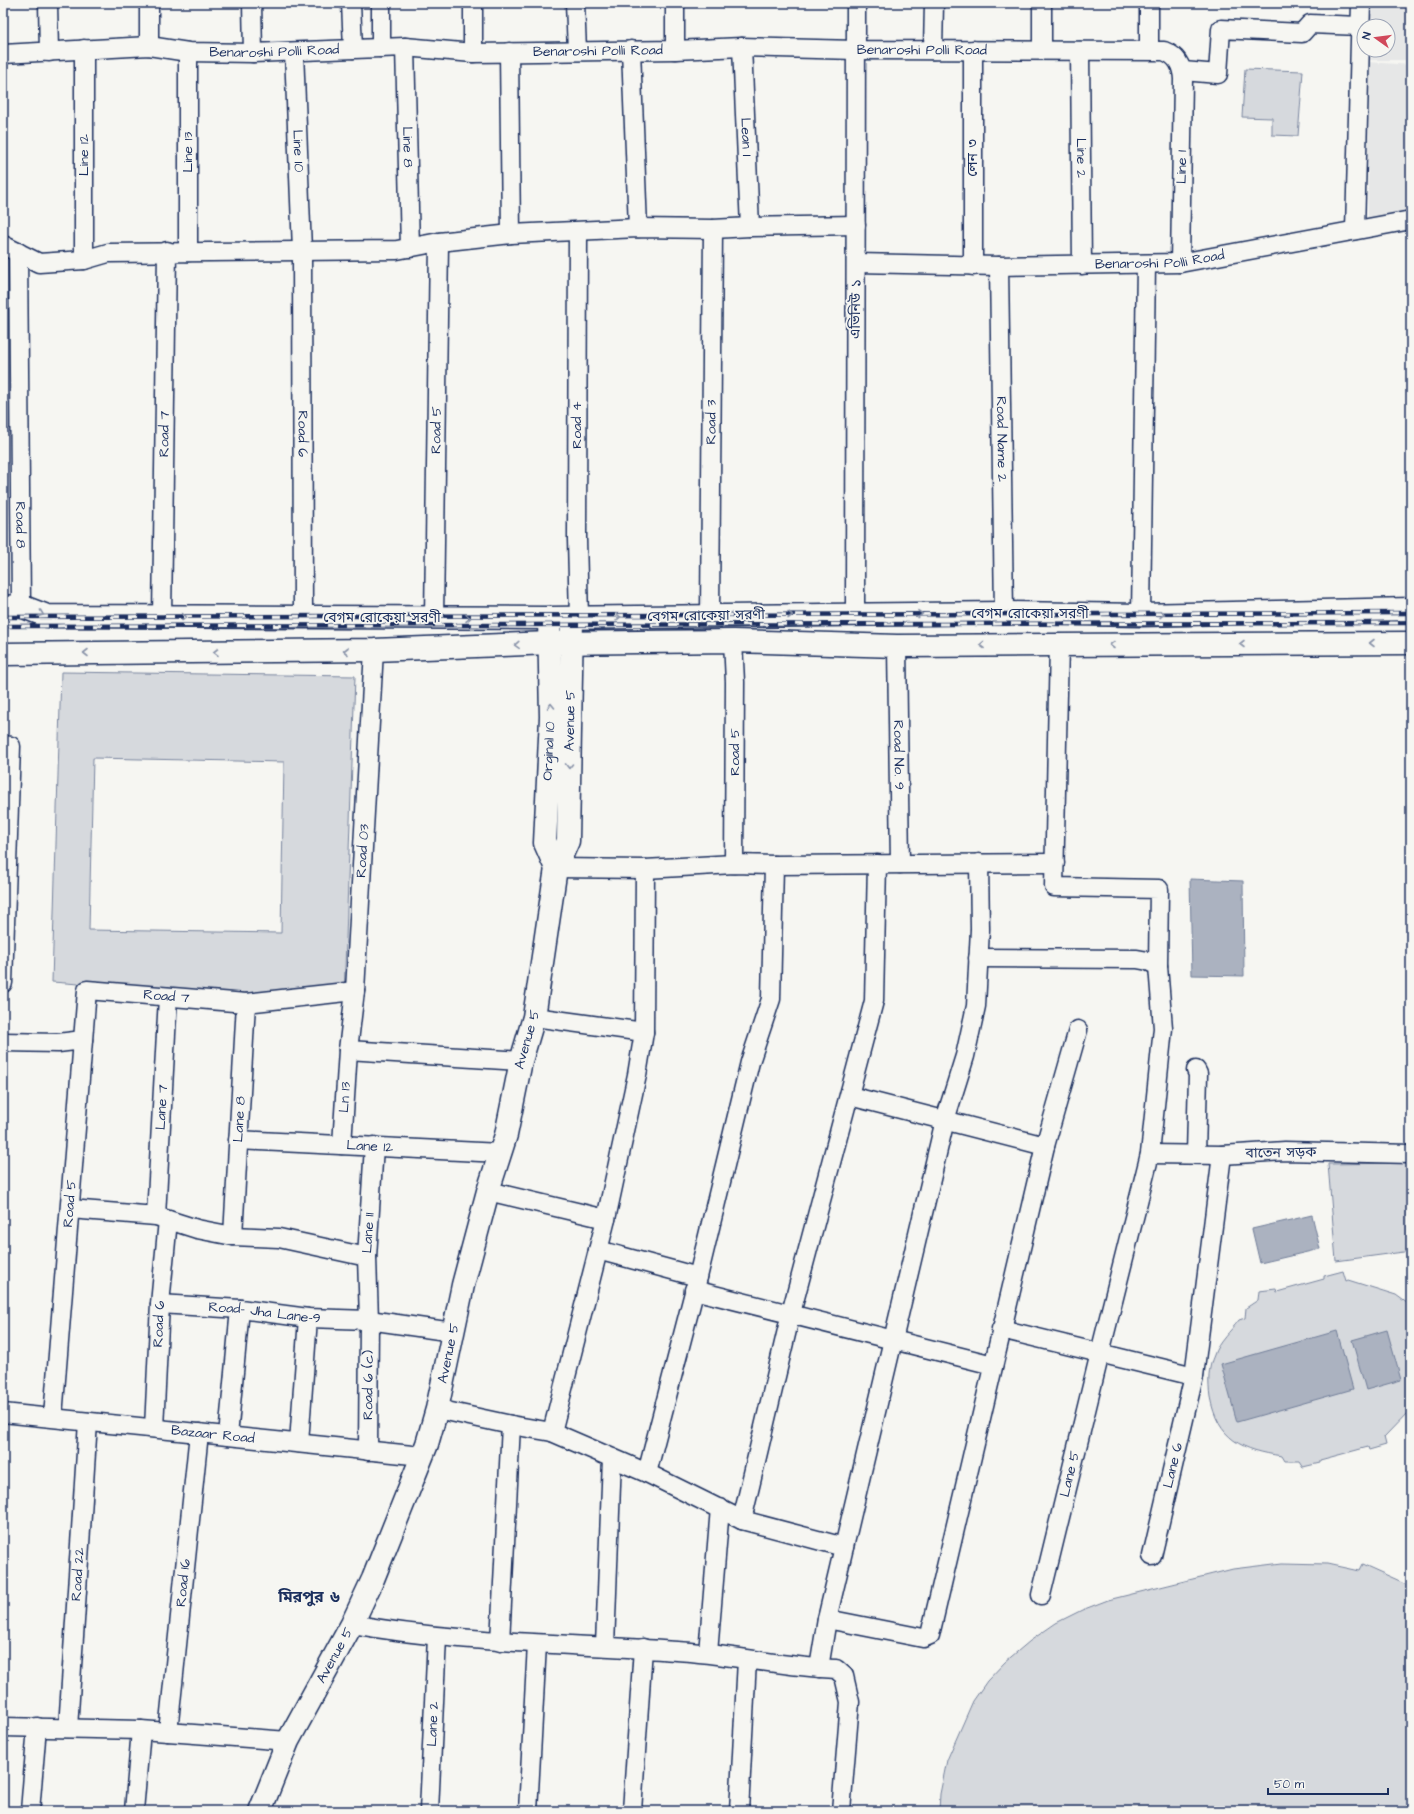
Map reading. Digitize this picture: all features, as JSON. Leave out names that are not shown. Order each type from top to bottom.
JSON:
[{"type":"main road","name":"বেগম রোকেয়া সরণী","points":[[12,606],[47,616],[434,618],[576,618],[710,615],[1004,613],[1141,614],[1411,609]]},
{"type":"main road","name":"Orginal 10","points":[[550,618],[551,717],[545,843],[556,868]]},
{"type":"main road","name":"Avenue 5","points":[[260,1811],[288,1741],[352,1624],[373,1579],[422,1456],[437,1409],[463,1285],[488,1191],[500,1153],[521,1061],[534,1017],[556,868],[568,840],[572,643],[576,618]]},
{"type":"main road","name":"বেগম রোকেয়া সরণী","points":[[3,654],[374,650],[550,651],[572,643],[733,641],[897,646],[1411,643]]},
{"type":"street","points":[[48,3],[49,52]]},
{"type":"street","points":[[149,3],[149,46]]},
{"type":"street","points":[[252,3],[253,53]]},
{"type":"street","points":[[351,3],[353,49]]},
{"type":"street","points":[[381,3],[381,48]]},
{"type":"street","points":[[472,3],[473,53]]},
{"type":"street","points":[[575,3],[577,50]]},
{"type":"street","points":[[675,3],[675,50]]},
{"type":"street","name":"এভিনিউ ১","points":[[855,615],[856,3]]},
{"type":"street","points":[[933,50],[934,3]]},
{"type":"street","points":[[1042,3],[1042,50]]},
{"type":"street","points":[[1149,3],[1150,50]]},
{"type":"street","points":[[1360,18],[1361,3]]},
{"type":"street","points":[[1183,71],[1218,74],[1221,29],[1302,33],[1310,24],[1356,26]]},
{"type":"street","name":"Benaroshi Polli Road","points":[[3,54],[149,46],[188,52],[253,53],[405,46],[473,53],[577,50],[675,50],[742,47],[856,50],[1150,50],[1164,51],[1172,54],[1179,62],[1183,71]]},
{"type":"street","name":"Line 8","points":[[405,46],[410,248]]},
{"type":"street","name":"Lean 1","points":[[742,47],[750,227]]},
{"type":"street","name":"Line 12","points":[[84,49],[84,260]]},
{"type":"street","points":[[631,50],[638,228]]},
{"type":"street","name":"লেন ৩","points":[[973,50],[973,266]]},
{"type":"street","name":"Line 2","points":[[1080,51],[1082,265]]},
{"type":"street","name":"Line 13","points":[[188,52],[188,252]]},
{"type":"street","name":"Line 10","points":[[294,52],[302,250]]},
{"type":"street","points":[[509,52],[511,234]]},
{"type":"street","points":[[1355,230],[1359,58]]},
{"type":"street","name":"Line 1","points":[[1180,263],[1183,71]]},
{"type":"street","name":"Benaroshi Polli Road","points":[[856,263],[999,266],[1180,263],[1248,252],[1411,220]]},
{"type":"street","points":[[10,248],[39,263],[84,260],[108,253],[397,250],[439,242],[511,234],[638,228],[713,229],[856,224]]},
{"type":"street","name":"Road 3","points":[[710,615],[713,229]]},
{"type":"street","name":"Road 4","points":[[576,618],[578,232]]},
{"type":"street","name":"Road 5","points":[[434,618],[439,242]]},
{"type":"street","name":"Road 8","points":[[10,248],[12,606]]},
{"type":"street","name":"Road 6","points":[[302,250],[303,617]]},
{"type":"street","name":"Road 7","points":[[162,617],[167,252]]},
{"type":"street","points":[[1141,614],[1146,264]]},
{"type":"street","name":"Road Name 2","points":[[999,266],[1004,613]]},
{"type":"street","name":"Road 5","points":[[733,641],[735,682],[734,864]]},
{"type":"street","points":[[556,868],[646,870],[734,864],[1055,863],[1059,644]]},
{"type":"street","name":"Road No. 9","points":[[897,646],[900,864]]},
{"type":"street","name":"Road 03","points":[[348,1050],[355,991],[374,650]]},
{"type":"street","points":[[3,745],[11,746],[3,983]]},
{"type":"street","points":[[819,1668],[844,1547],[945,1120],[965,1056],[976,1006],[980,929],[979,863]]},
{"type":"street","name":"Lane 5","points":[[1041,1595],[1150,1154],[1163,1028],[1158,966],[1159,888],[1054,887],[1055,863]]},
{"type":"street","points":[[742,1520],[791,1313],[850,1096],[874,1001],[877,864]]},
{"type":"street","points":[[647,1473],[696,1283],[750,1062],[771,999],[774,865]]},
{"type":"street","points":[[552,1432],[606,1219],[638,1075],[644,1032],[646,870]]},
{"type":"street","points":[[978,958],[1137,959],[1148,961],[1158,966]]},
{"type":"street","name":"Road 5","points":[[54,1417],[87,990]]},
{"type":"street","name":"Road 7","points":[[87,990],[246,1003],[355,991]]},
{"type":"street","name":"Lane 7","points":[[162,1218],[168,997]]},
{"type":"street","name":"Lane 8","points":[[233,1236],[246,1003]]},
{"type":"street","points":[[534,1017],[644,1032]]},
{"type":"street","points":[[828,1619],[923,1638],[930,1635],[1044,1146],[1078,1030]]},
{"type":"street","points":[[3,1042],[58,1043],[83,1040]]},
{"type":"street","points":[[348,1050],[521,1061]]},
{"type":"street","name":"Ln 13","points":[[342,1145],[348,1050]]},
{"type":"street","points":[[1196,1070],[1198,1074],[1196,1154]]},
{"type":"street","points":[[850,1096],[1044,1146]]},
{"type":"street","name":"Lane 12","points":[[238,1140],[500,1153]]},
{"type":"street","name":"Lane 11","points":[[370,1320],[367,1257],[374,1146]]},
{"type":"street","name":"বাতেন সড়ক","points":[[1150,1154],[1222,1155],[1285,1150],[1411,1154]]},
{"type":"street","name":"Lane 6","points":[[1152,1556],[1194,1376],[1222,1155]]},
{"type":"street","points":[[488,1191],[606,1219]]},
{"type":"street","points":[[70,1209],[162,1218],[233,1236],[279,1238],[367,1257]]},
{"type":"street","name":"Road 6","points":[[154,1428],[160,1304],[162,1218]]},
{"type":"street","points":[[598,1250],[791,1313],[893,1341],[993,1365]]},
{"type":"street","name":"Road- Jha Lane-9","points":[[160,1304],[240,1309],[308,1318],[370,1320],[453,1332]]},
{"type":"street","points":[[228,1436],[240,1309]]},
{"type":"street","points":[[299,1443],[308,1318]]},
{"type":"street","name":"Road 6 (c)","points":[[368,1451],[370,1320]]},
{"type":"street","points":[[1002,1329],[1194,1376]]},
{"type":"street","points":[[437,1409],[512,1426],[552,1432],[647,1473],[742,1520],[844,1547]]},
{"type":"street","name":"Bazaar Road","points":[[3,1413],[54,1417],[88,1422],[422,1456]]},
{"type":"street","name":"Road 22","points":[[68,1728],[88,1422]]},
{"type":"street","points":[[500,1642],[512,1426]]},
{"type":"street","name":"Road 16","points":[[168,1732],[199,1433]]},
{"type":"street","points":[[605,1646],[612,1458]]},
{"type":"street","points":[[708,1653],[720,1508]]},
{"type":"street","points":[[352,1624],[436,1637],[500,1642],[643,1648],[708,1653],[747,1660],[836,1669],[844,1676],[850,1702],[841,1811]]},
{"type":"street","name":"Lane 2","points":[[429,1811],[436,1637]]},
{"type":"street","points":[[528,1811],[537,1644]]},
{"type":"street","points":[[632,1811],[643,1648]]},
{"type":"street","points":[[739,1811],[747,1660]]},
{"type":"street","points":[[3,1727],[140,1730],[288,1741]]},
{"type":"street","points":[[30,1811],[37,1727]]},
{"type":"street","points":[[134,1811],[140,1730]]},
{"type":"shaded area","points":[[1370,3],[1411,3],[1411,60],[1369,60],[1369,58],[1396,58],[1396,18],[1369,18]]},
{"type":"shaded area","points":[[1368,62],[1411,65],[1411,212],[1368,219]]},
{"type":"shaded area","points":[[1245,69],[1303,71],[1298,136],[1272,135],[1272,118],[1242,117]]},
{"type":"shaded area","points":[[61,672],[355,676],[344,997],[227,995],[52,982]],"holes":[[[93,758],[284,762],[281,933],[89,930]]]},
{"type":"shaded area","points":[[1190,879],[1243,881],[1244,976],[1192,975]]},
{"type":"shaded area","points":[[1411,1163],[1411,1251],[1336,1261],[1328,1164]]},
{"type":"shaded area","points":[[1312,1215],[1320,1249],[1260,1263],[1252,1229]]},
{"type":"shaded area","points":[[1343,1271],[1346,1281],[1348,1280],[1396,1295],[1411,1306],[1411,1409],[1384,1437],[1386,1445],[1369,1450],[1368,1447],[1320,1460],[1320,1463],[1303,1467],[1299,1461],[1285,1461],[1282,1456],[1255,1450],[1234,1440],[1219,1424],[1210,1397],[1210,1370],[1212,1360],[1218,1346],[1239,1320],[1245,1318],[1246,1308],[1258,1300],[1259,1291],[1276,1289],[1277,1292],[1324,1279],[1324,1276]]},
{"type":"shaded area","points":[[1387,1330],[1401,1380],[1366,1390],[1352,1340]]},
{"type":"shaded area","points":[[1337,1331],[1353,1389],[1237,1422],[1221,1364]]},
{"type":"shaded area","points":[[1282,1563],[1327,1564],[1359,1571],[1362,1565],[1411,1587],[1411,1811],[939,1811],[940,1794],[947,1760],[973,1701],[987,1681],[1005,1662],[1030,1641],[1056,1623],[1082,1610],[1108,1600],[1233,1569]]},
{"type":"railway","points":[[3,617],[1411,613]]},
{"type":"railway","points":[[3,626],[1411,623]]},
{"type":"district","name":"মিরপুর ৬","points":[[309,1597]]}]
